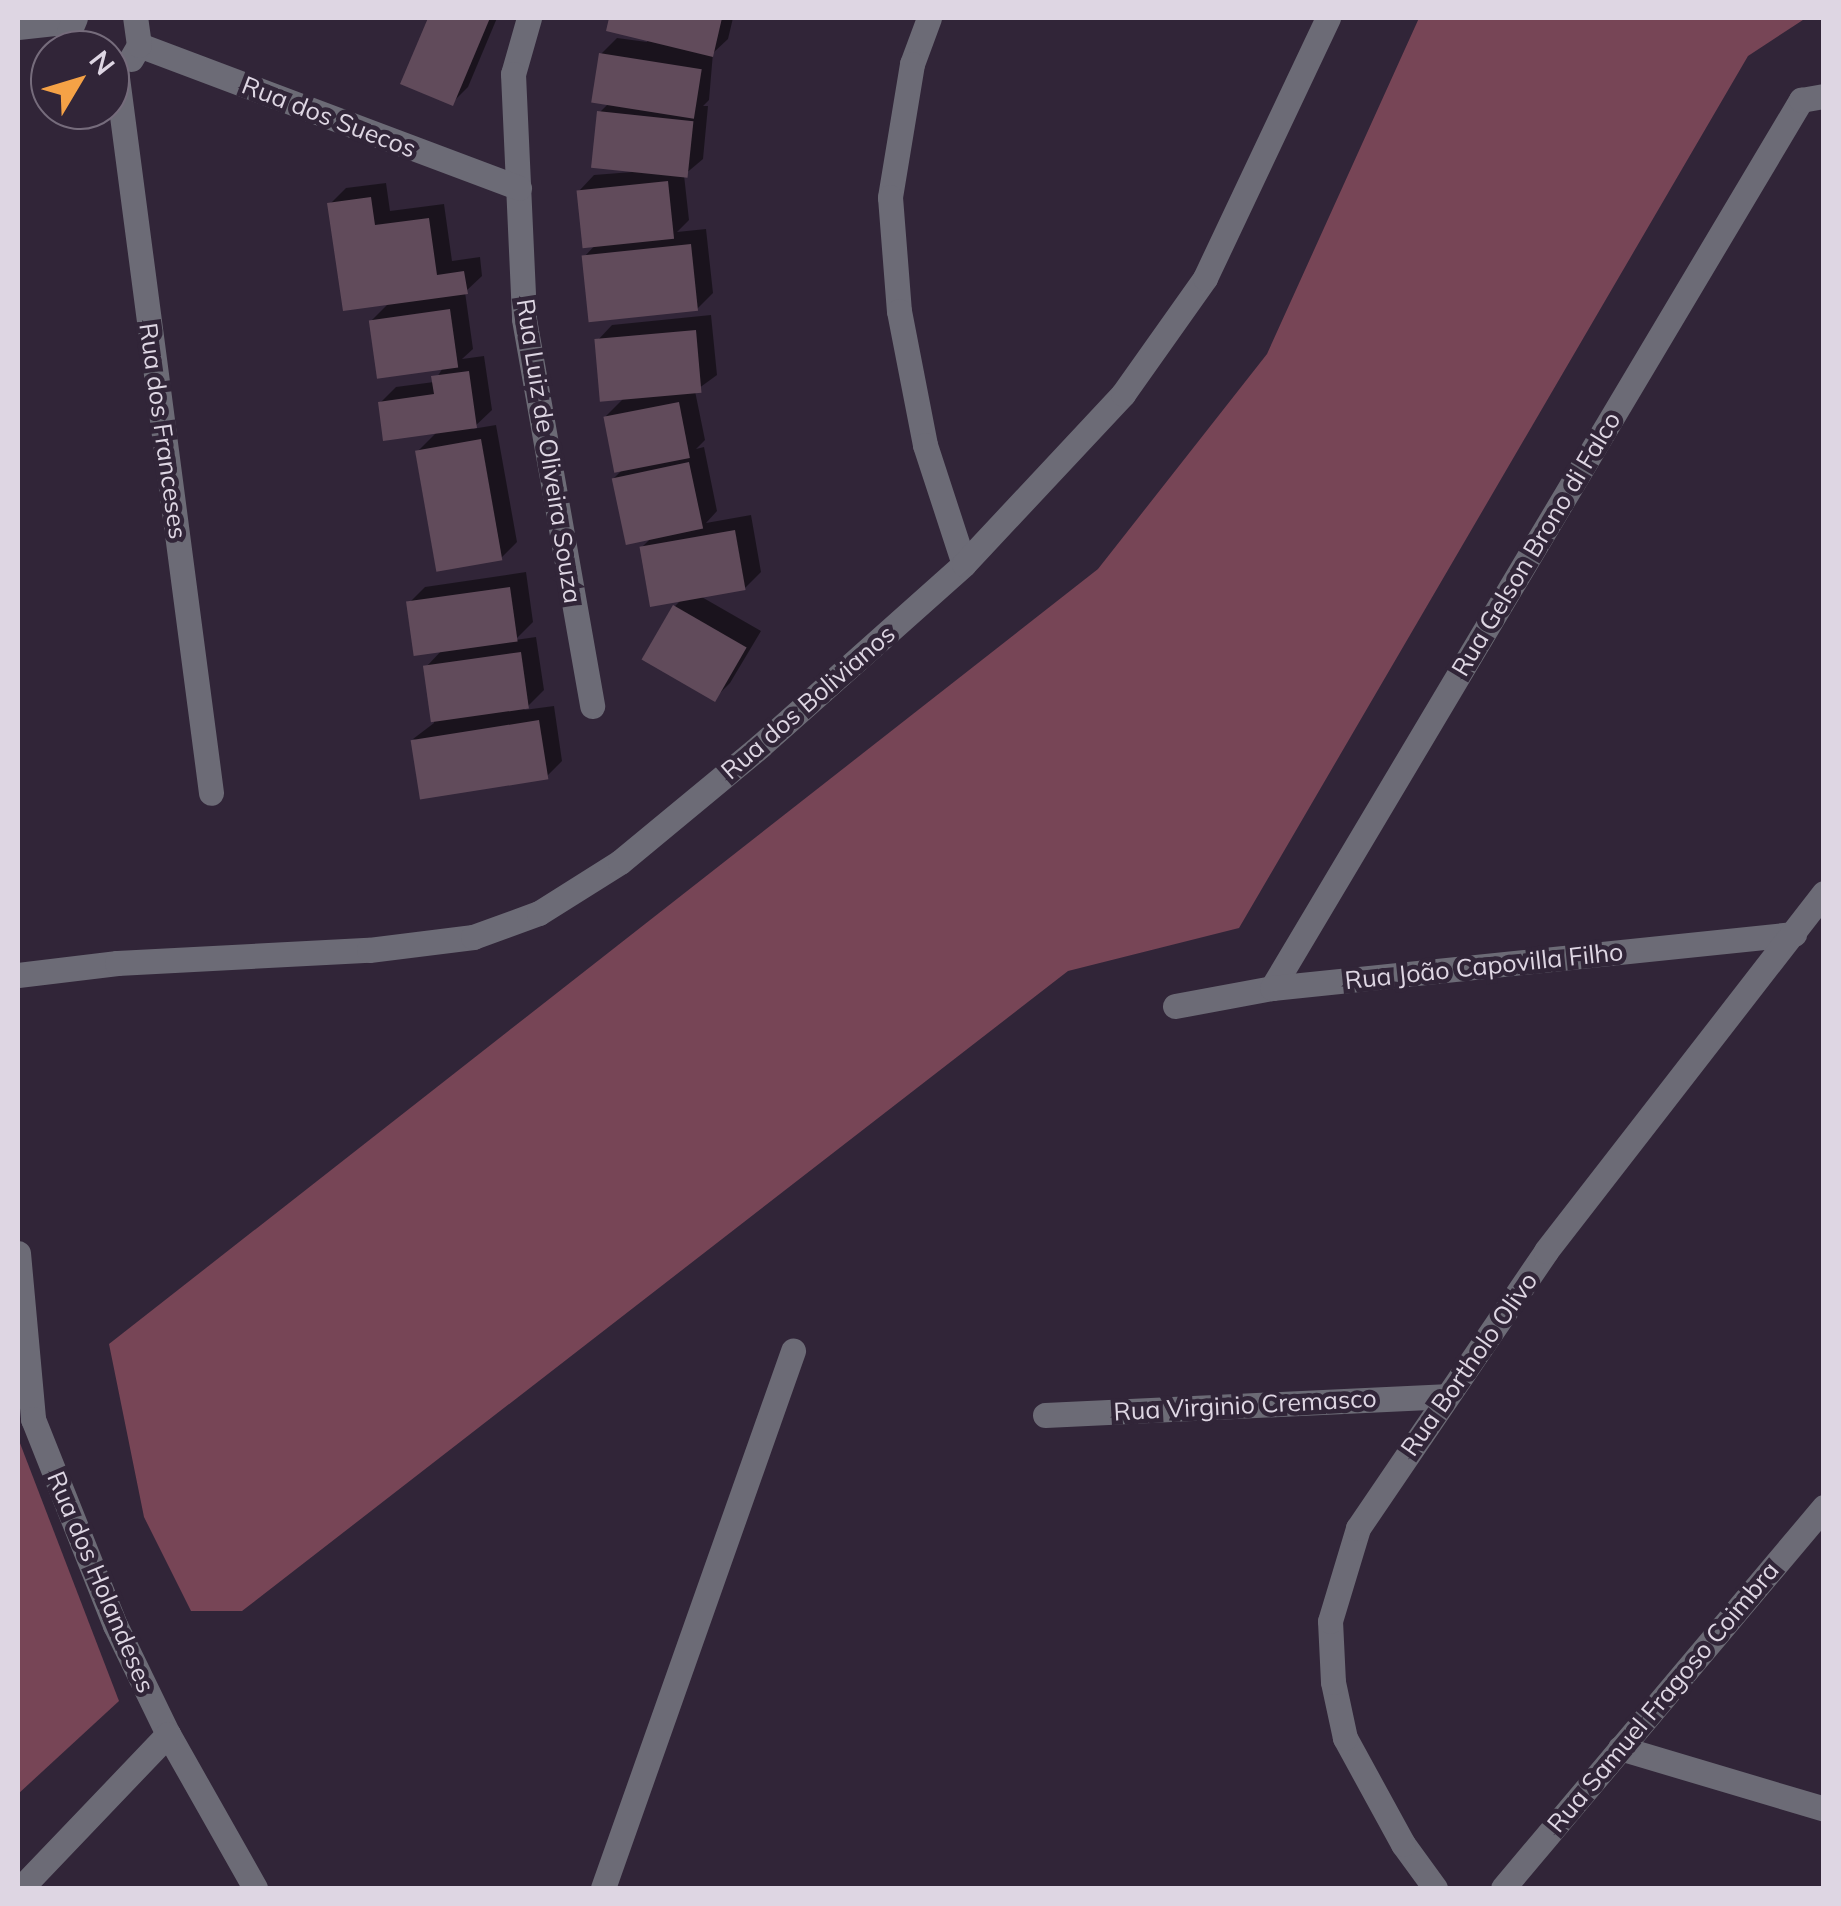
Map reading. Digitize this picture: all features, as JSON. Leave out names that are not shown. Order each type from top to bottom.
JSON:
[{"type":"street","points":[[130,59],[139,45],[135,18]]},
{"type":"street","name":"Rua Luiz de Oliveira Souza","points":[[529,18],[513,74],[524,319],[592,706]]},
{"type":"street","points":[[929,18],[912,64],[890,196],[899,311],[925,444],[964,564]]},
{"type":"street","name":"Rua dos Bolivianos","points":[[18,975],[117,963],[369,950],[473,937],[539,913],[620,862],[751,754],[964,564],[1123,394],[1204,278],[1328,18]]},
{"type":"street","points":[[18,27],[74,19]]},
{"type":"street","name":"Rua dos Suecos","points":[[139,45],[519,188]]},
{"type":"street","name":"Rua Gelson Brono di Falco","points":[[1272,988],[1812,98]]},
{"type":"street","name":"Rua dos Franceses","points":[[121,130],[211,793]]},
{"type":"street","name":"Rua Bortholo Olivo","points":[[1435,1888],[1403,1844],[1345,1738],[1333,1682],[1330,1621],[1358,1528],[1444,1396],[1546,1252],[1824,893]]},
{"type":"street","name":"Rua João Capovilla Filho","points":[[1175,1006],[1272,988],[1794,934]]},
{"type":"street","name":"Rua dos Holandeses","points":[[18,1253],[25,1419],[87,1564],[168,1734],[255,1888]]},
{"type":"street","points":[[603,1888],[793,1351]]},
{"type":"street","name":"Rua Virginio Cremasco","points":[[1045,1415],[1444,1396]]},
{"type":"street","name":"Rua Samuel Fragoso Coimbra","points":[[1503,1888],[1824,1506]]},
{"type":"street","points":[[22,1888],[168,1734]]},
{"type":"street","points":[[1620,1748],[1824,1809]]},
{"type":"shaded area","points":[[1419,18],[1806,18],[1748,56],[1239,928],[1068,971],[242,1611],[191,1611],[144,1517],[109,1344],[1098,569],[1267,354]]},
{"type":"shaded area","points":[[18,1438],[119,1701],[18,1794]]},
{"type":"building","points":[[428,18],[490,18],[453,106],[400,84]]},
{"type":"building","points":[[609,18],[722,18],[713,57],[606,31]]},
{"type":"building","points":[[599,53],[702,69],[694,119],[591,102]]},
{"type":"building","points":[[597,111],[693,121],[688,178],[591,168]]},
{"type":"building","points":[[668,181],[674,239],[583,248],[577,191]]},
{"type":"building","points":[[371,197],[375,225],[429,218],[437,275],[464,271],[468,294],[343,311],[327,203]]},
{"type":"building","points":[[691,244],[698,311],[589,322],[582,255]]},
{"type":"building","points":[[450,309],[458,367],[377,379],[369,320]]},
{"type":"building","points":[[696,330],[701,393],[600,402],[594,339]]},
{"type":"building","points":[[469,371],[477,428],[383,441],[378,402],[434,394],[431,376]]},
{"type":"building","points":[[679,402],[690,458],[614,473],[603,417]]},
{"type":"building","points":[[481,439],[502,560],[436,572],[415,451]]},
{"type":"building","points":[[689,462],[703,529],[626,545],[612,478]]},
{"type":"building","points":[[735,530],[746,590],[650,607],[639,547]]},
{"type":"building","points":[[510,587],[518,641],[414,656],[406,602]]},
{"type":"building","points":[[673,605],[747,648],[715,702],[642,660]]},
{"type":"building","points":[[521,652],[529,708],[431,722],[423,666]]},
{"type":"building","points":[[539,720],[548,779],[420,800],[411,740]]}]
